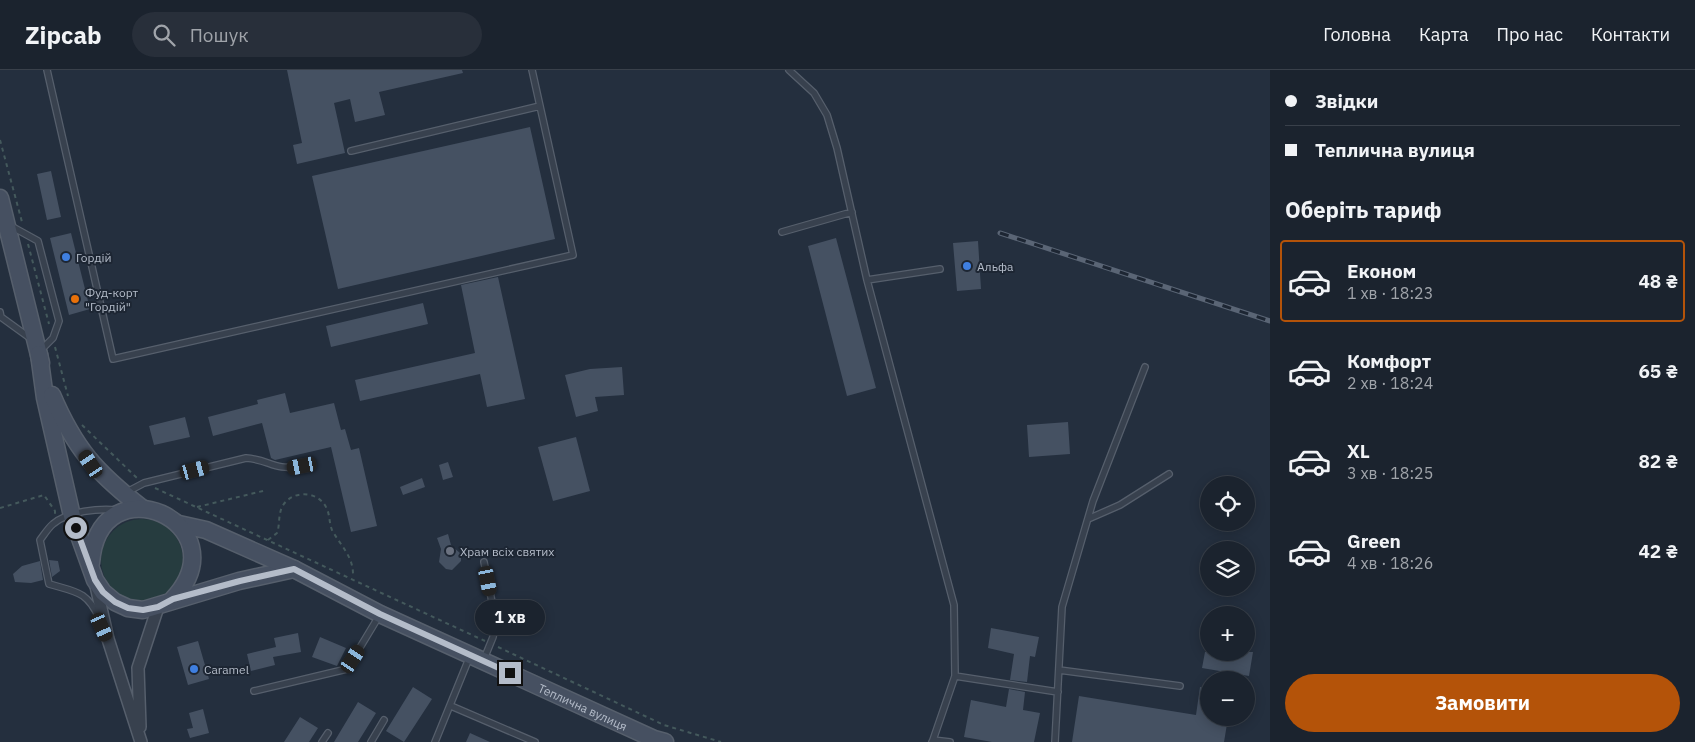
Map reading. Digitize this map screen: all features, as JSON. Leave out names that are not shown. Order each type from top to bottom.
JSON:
[{"type":"main road","points":[[0,198],[11,232],[37,349],[45,398],[72,516],[79,540],[91,563],[95,580],[103,592],[115,602],[128,608],[143,610],[158,607],[173,599],[294,569]]},
{"type":"main road","points":[[37,349],[51,392],[66,427],[91,464],[142,508]]},
{"type":"main road","points":[[91,563],[92,546],[99,531],[110,518],[125,510],[142,508],[156,510],[170,516],[179,524],[188,538],[192,554],[191,571],[184,587],[173,599]]},
{"type":"main road","name":"Теплична вулиця","points":[[179,524],[206,530],[294,569],[380,614],[659,741]]},
{"type":"street","points":[[95,580],[108,639],[141,742]]},
{"type":"street","points":[[141,742],[138,668],[158,607]]},
{"type":"lane","points":[[47,70],[113,359],[573,254],[532,70]]},
{"type":"lane","points":[[789,70],[814,93],[827,115],[867,280],[952,596],[956,635],[955,676],[933,741],[950,742]]},
{"type":"lane","points":[[351,151],[540,106]]},
{"type":"lane","points":[[782,232],[852,212]]},
{"type":"lane","points":[[0,312],[1,317],[37,349],[53,338],[59,321],[38,241],[11,232]]},
{"type":"lane","points":[[867,280],[940,269]]},
{"type":"lane","points":[[1055,742],[1062,607],[1088,520],[1145,367]]},
{"type":"lane","points":[[124,494],[144,483],[246,458],[259,459],[284,469],[302,466]]},
{"type":"lane","points":[[1088,520],[1120,505],[1169,474]]},
{"type":"lane","points":[[108,639],[91,602],[83,594],[49,584],[40,540],[53,524],[72,516],[107,509],[125,510]]},
{"type":"lane","points":[[435,742],[451,706],[477,658],[491,643],[496,619],[484,562]]},
{"type":"lane","points":[[254,691],[347,669],[380,614]]},
{"type":"lane","points":[[1059,670],[1180,686]]},
{"type":"lane","points":[[955,676],[1058,692]]},
{"type":"lane","points":[[451,706],[535,742]]},
{"type":"lane","points":[[371,742],[384,720]]},
{"type":"lane","points":[[322,742],[328,733]]},
{"type":"path","points":[[0,140],[11,232],[53,338],[69,401]]},
{"type":"path","points":[[82,424],[131,473],[144,483],[664,725],[721,742]]},
{"type":"path","points":[[197,507],[267,490]]},
{"type":"path","points":[[268,540],[277,534],[281,510],[288,500],[300,494],[312,495],[326,507],[332,529],[349,556],[353,574]]},
{"type":"path","points":[[0,508],[44,495],[55,511],[53,524]]},
{"type":"green space","points":[[142,519],[158,523],[171,531],[179,544],[183,560],[179,576],[171,589],[158,597],[142,601],[126,597],[113,589],[105,576],[101,560],[105,544],[113,531],[126,523]]},
{"type":"building","points":[[287,70],[462,70],[463,73],[379,92],[385,115],[355,122],[350,99],[334,103],[345,153],[297,164],[293,145],[302,143]]},
{"type":"building","points":[[530,127],[555,239],[338,289],[312,176]]},
{"type":"building","points":[[51,171],[61,217],[47,220],[37,174]]},
{"type":"building","name":"Гордій","points":[[71,233],[90,309],[69,315],[50,238]]},
{"type":"building","points":[[836,238],[876,388],[847,396],[808,246]]},
{"type":"building","name":"Альфа","points":[[978,241],[981,289],[957,291],[953,243]]},
{"type":"building","points":[[498,277],[525,399],[487,407],[480,374],[360,401],[355,380],[475,353],[461,285]]},
{"type":"building","points":[[423,303],[428,324],[331,347],[326,326]]},
{"type":"building","points":[[622,367],[624,395],[595,397],[598,411],[576,417],[565,375],[590,369]]},
{"type":"building","points":[[285,393],[290,413],[334,403],[341,430],[345,429],[351,450],[359,448],[377,526],[351,532],[331,447],[275,460],[271,458],[262,423],[213,436],[208,417],[258,404],[257,400]]},
{"type":"building","points":[[185,417],[190,437],[154,445],[149,426]]},
{"type":"building","points":[[1068,422],[1070,454],[1029,457],[1027,425]]},
{"type":"building","points":[[576,437],[590,491],[553,501],[538,447]]},
{"type":"building","points":[[448,462],[453,477],[443,480],[439,465]]},
{"type":"building","points":[[422,478],[425,487],[403,495],[400,487]]},
{"type":"building","name":"Храм всіх святих","points":[[448,534],[451,545],[461,554],[461,561],[452,570],[446,569],[439,562],[441,549],[437,538]]},
{"type":"building","points":[[49,560],[58,561],[60,571],[52,577]]},
{"type":"building","points":[[40,561],[43,580],[31,583],[15,582],[13,574],[22,566]]},
{"type":"building","points":[[991,628],[1039,637],[1035,657],[1030,656],[1027,682],[1010,680],[1014,654],[988,648]]},
{"type":"building","points":[[298,633],[301,652],[273,657],[275,665],[251,671],[247,654],[276,647],[274,638]]},
{"type":"building","points":[[320,637],[346,648],[337,666],[312,657]]},
{"type":"building","name":"Caramel","points":[[198,641],[209,679],[188,685],[177,647]]},
{"type":"building","points":[[1203,661],[1252,661],[1250,671],[1220,671],[1202,668]]},
{"type":"building","points":[[413,687],[432,699],[404,742],[386,731]]},
{"type":"building","points":[[1200,687],[1200,726],[1227,726],[1224,742],[1072,742],[1079,696],[1196,715]]},
{"type":"building","points":[[1009,689],[1025,692],[1023,710],[1040,713],[1034,742],[992,742],[964,737],[971,700],[1006,707]]},
{"type":"building","points":[[358,702],[376,713],[358,742],[334,742]]},
{"type":"building","points":[[203,709],[209,733],[190,738],[187,729],[193,728],[189,713]]},
{"type":"building","points":[[300,717],[318,728],[309,742],[284,742]]},
{"type":"building","points":[[470,733],[490,742],[466,742]]},
{"type":"railway","points":[[1000,233],[1270,321]]},
{"type":"place","name":"Гордій","points":[[66,257]]},
{"type":"place","name":"Альфа","points":[[967,266]]},
{"type":"place","name":"Фуд-корт \"Гордій\"","points":[[75,299]]},
{"type":"place","name":"Храм всіх святих","points":[[450,551]]},
{"type":"place","name":"Caramel","points":[[194,669]]},
{"type":"route","points":[[76,528],[79,540],[91,563],[95,580],[103,592],[115,602],[128,608],[143,610],[158,607],[173,599],[294,569],[380,614],[510,673]]}]
